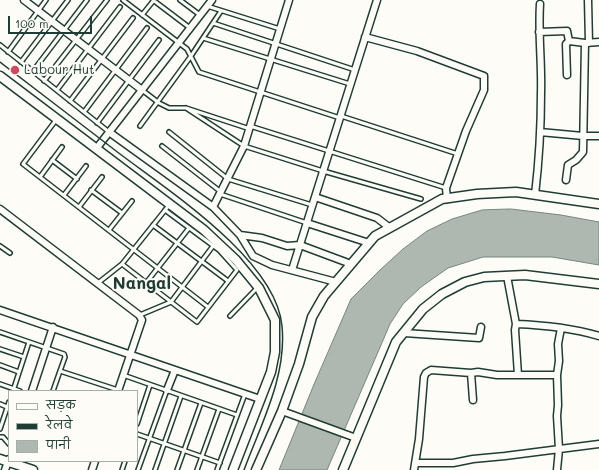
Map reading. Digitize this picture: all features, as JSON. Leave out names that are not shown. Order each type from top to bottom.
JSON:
[{"type":"street","points":[[26,0],[88,50],[142,90]]},
{"type":"street","points":[[96,149],[212,0]]},
{"type":"street","points":[[213,207],[244,146],[289,0]]},
{"type":"street","points":[[292,270],[377,0]]},
{"type":"street","points":[[566,180],[568,165],[576,160],[583,152],[588,0]]},
{"type":"street","points":[[535,195],[542,93],[539,32],[540,4]]},
{"type":"street","points":[[539,32],[567,32],[569,41],[566,44],[567,75]]},
{"type":"street","points":[[366,38],[417,51],[484,76],[484,90],[466,131],[446,188],[447,199]]},
{"type":"street","points":[[569,41],[587,43],[599,42]]},
{"type":"street","points":[[0,76],[96,149],[168,207],[204,230],[236,260],[258,286],[275,320],[275,352],[271,372],[233,470]]},
{"type":"street","points":[[109,132],[213,207],[240,235],[253,256],[272,265],[336,282]]},
{"type":"street","points":[[540,132],[599,136]]},
{"type":"street","points":[[256,470],[282,411],[299,364],[312,317],[324,296],[375,236],[436,203],[447,199],[477,194],[516,192],[599,204]]},
{"type":"street","points":[[315,197],[377,218],[390,228]]},
{"type":"street","points":[[0,209],[139,315],[142,320],[118,390]]},
{"type":"street","points":[[307,223],[369,243]]},
{"type":"street","points":[[240,235],[262,238],[287,246],[300,245],[351,264]]},
{"type":"street","points":[[343,470],[396,342],[423,309],[442,294],[465,282],[484,277],[525,275],[599,284]]},
{"type":"street","points":[[507,276],[516,324],[515,330],[518,375]]},
{"type":"street","points":[[0,310],[260,399]]},
{"type":"street","points":[[516,324],[553,326],[599,336]]},
{"type":"street","points":[[32,390],[53,327]]},
{"type":"street","points":[[404,333],[479,338],[481,327]]},
{"type":"street","points":[[557,470],[559,449],[557,375],[559,361],[558,344],[561,328]]},
{"type":"street","points":[[166,390],[175,370]]},
{"type":"street","points":[[414,470],[419,439],[424,377],[426,373],[431,370],[471,373],[478,372],[497,375],[557,375]]},
{"type":"street","points":[[471,373],[473,400]]},
{"type":"street","points":[[282,411],[356,438]]},
{"type":"street","points":[[415,463],[453,463],[473,459],[599,444]]},
{"type":"street","points":[[5,470],[6,460]]},
{"type":"street","points":[[11,462],[33,470]]},
{"type":"lane","points":[[8,52],[46,0]]},
{"type":"lane","points":[[21,62],[68,0]]},
{"type":"lane","points":[[33,71],[87,0]]},
{"type":"lane","points":[[44,81],[106,0]]},
{"type":"lane","points":[[123,0],[187,49],[198,72],[458,154]]},
{"type":"lane","points":[[142,15],[153,0],[190,28]]},
{"type":"lane","points":[[180,0],[200,15]]},
{"type":"lane","points":[[207,6],[280,29]]},
{"type":"lane","points":[[57,90],[120,7]]},
{"type":"lane","points":[[140,126],[191,56],[221,11]]},
{"type":"lane","points":[[70,101],[133,18]]},
{"type":"lane","points":[[213,24],[276,43],[355,70]]},
{"type":"lane","points":[[84,112],[147,28]]},
{"type":"lane","points":[[203,38],[351,84]]},
{"type":"lane","points":[[97,123],[159,40]]},
{"type":"lane","points":[[0,45],[109,132]]},
{"type":"lane","points":[[142,90],[169,108],[186,108],[330,151],[446,188]]},
{"type":"lane","points":[[186,108],[244,146],[323,171],[421,199]]},
{"type":"lane","points":[[57,119],[23,164],[208,307]]},
{"type":"lane","points":[[169,132],[228,179],[312,206]]},
{"type":"lane","points":[[162,146],[221,193],[307,223]]},
{"type":"lane","points":[[40,177],[62,147]]},
{"type":"lane","points":[[52,160],[77,179]]},
{"type":"lane","points":[[64,195],[86,166]]},
{"type":"lane","points":[[79,207],[102,177]]},
{"type":"lane","points":[[91,190],[122,214]]},
{"type":"lane","points":[[109,230],[132,201]]},
{"type":"lane","points":[[98,283],[122,264],[168,207],[189,228],[218,250],[237,270],[197,322],[122,264]]},
{"type":"lane","points":[[153,226],[228,281]]},
{"type":"lane","points":[[146,283],[189,228]]},
{"type":"lane","points":[[0,246],[10,253]]},
{"type":"lane","points":[[139,315],[171,302],[213,246]]},
{"type":"lane","points":[[230,316],[258,286]]},
{"type":"lane","points":[[0,332],[64,354],[65,357],[53,390]]},
{"type":"lane","points":[[0,384],[13,390],[29,342]]},
{"type":"lane","points":[[0,349],[24,358]]},
{"type":"lane","points":[[0,365],[19,372]]},
{"type":"lane","points":[[60,371],[115,390]]},
{"type":"lane","points":[[123,375],[237,415]]},
{"type":"lane","points":[[138,421],[150,385]]},
{"type":"lane","points":[[138,470],[166,390]]},
{"type":"lane","points":[[217,470],[245,394]]},
{"type":"lane","points":[[155,470],[181,396]]},
{"type":"lane","points":[[177,470],[201,402]]},
{"type":"lane","points":[[0,404],[7,406],[0,429]]},
{"type":"lane","points":[[198,470],[219,409]]},
{"type":"lane","points":[[138,434],[220,463]]},
{"type":"lane","points":[[0,436],[8,443]]},
{"type":"water","points":[[511,209],[561,215],[599,222],[599,265],[552,257],[483,257],[448,268],[421,287],[403,304],[390,324],[327,470],[279,470],[351,299],[403,249],[427,231],[452,219],[482,210]]},
{"type":"railway","points":[[0,62],[191,207],[241,252],[261,276],[275,301],[282,326],[281,363],[271,400],[244,470]]},
{"type":"place","name":"Labour Hut","points":[[15,70]]},
{"type":"district","name":"Nangal","points":[[142,284]]}]
